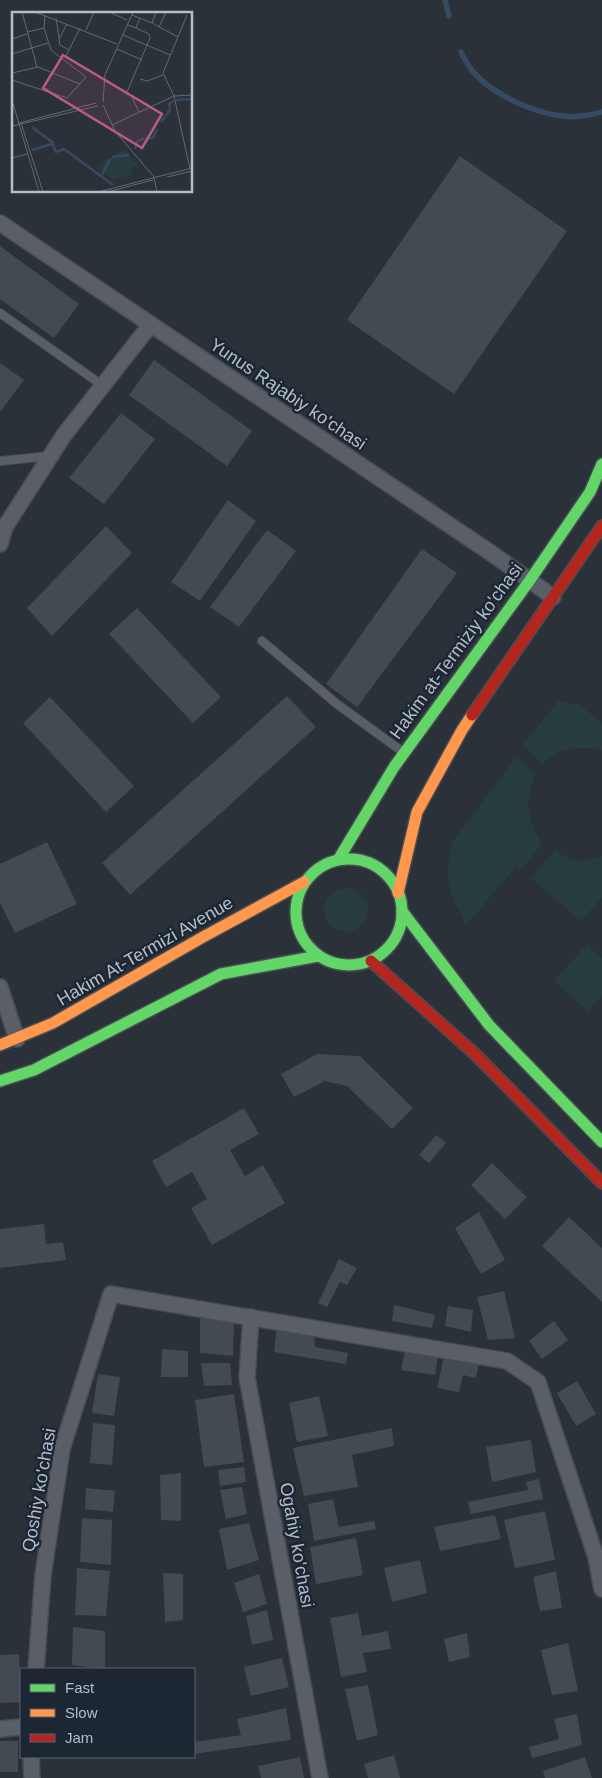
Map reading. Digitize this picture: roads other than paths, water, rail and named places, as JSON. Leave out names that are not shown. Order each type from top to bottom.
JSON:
[{"type":"main road","name":"Hakim at-Termiziy ko'chasi","points":[[338,860],[394,767],[530,580],[590,492],[602,464]]},
{"type":"main road","points":[[398,893],[417,812],[462,730],[602,526]]},
{"type":"main road","points":[[357,859],[374,865],[389,877],[398,893],[402,910],[401,926],[394,941],[384,953],[371,961],[354,966],[335,964],[318,956],[306,945],[298,930],[295,914],[297,897],[304,882],[325,864],[338,860],[357,859]]},
{"type":"main road","name":"Hakim At-Termizi Avenue","points":[[0,1045],[52,1023],[304,882]]},
{"type":"main road","points":[[402,910],[489,1025],[602,1142]]},
{"type":"main road","points":[[0,1081],[34,1070],[221,974],[318,956]]},
{"type":"main road","points":[[371,961],[476,1055],[602,1183]]},
{"type":"street","name":"Yunus Rajabiy ko'chasi","points":[[0,223],[553,597]]},
{"type":"street","points":[[0,544],[4,527],[64,435],[151,324]]},
{"type":"street","points":[[0,987],[16,1039]]},
{"type":"street","name":"Qoshiy ko'chasi","points":[[36,1668],[43,1576],[62,1449],[111,1294],[251,1317]]},
{"type":"street","points":[[251,1317],[507,1361],[538,1382],[596,1556],[602,1589]]},
{"type":"street","name":"Ogahiy ko'chasi","points":[[251,1317],[247,1377],[320,1778]]},
{"type":"street","points":[[0,1729],[20,1727]]},
{"type":"street","points":[[32,1758],[32,1778]]},
{"type":"lane","points":[[0,313],[102,385]]},
{"type":"lane","points":[[0,461],[50,456]]},
{"type":"lane","points":[[262,641],[337,704],[404,753]]},
{"type":"waterway","points":[[445,0],[449,16]]},
{"type":"waterway","points":[[461,52],[476,75],[494,90],[516,102],[541,112],[568,117],[602,112]]}]
